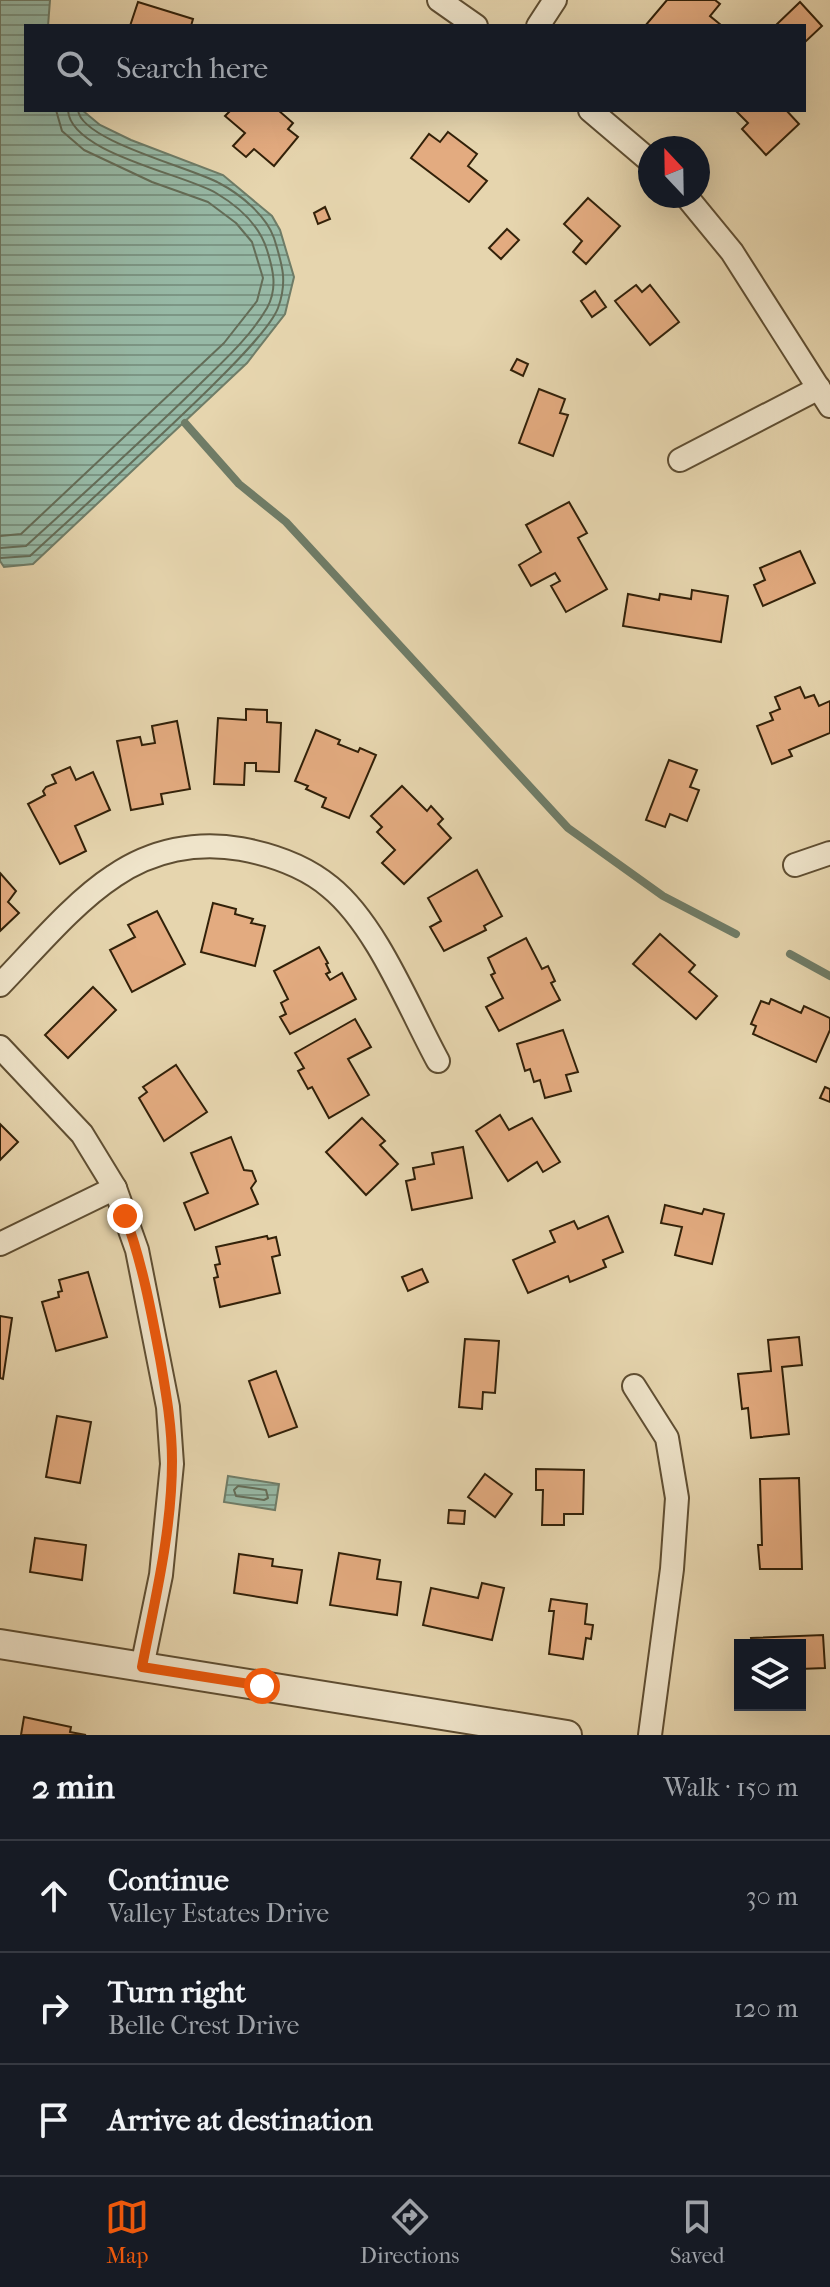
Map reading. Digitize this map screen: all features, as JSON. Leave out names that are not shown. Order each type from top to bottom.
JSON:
[{"type":"street","points":[[439,0],[473,24]]},
{"type":"street","points":[[539,24],[555,0]]},
{"type":"street","points":[[592,112],[638,151]]},
{"type":"street","points":[[680,460],[825,397],[732,252],[696,208]]},
{"type":"street","points":[[0,985],[88,896],[139,862],[167,851],[196,846],[260,852],[292,863],[330,886],[372,936],[438,1061]]},
{"type":"street","points":[[795,865],[830,853]]},
{"type":"street","points":[[0,1047],[82,1134],[115,1188],[137,1250],[153,1318],[172,1436],[168,1518],[161,1575],[142,1667]]},
{"type":"street","points":[[0,1244],[115,1188]]},
{"type":"street","points":[[634,1386],[667,1438],[677,1498],[672,1569],[650,1735]]},
{"type":"street","points":[[0,1644],[567,1735]]},
{"type":"water","points":[[0,0],[50,0],[48,24],[24,24],[24,112],[84,112],[100,125],[131,140],[223,175],[272,216],[280,230],[294,277],[285,314],[247,363],[33,564],[4,567],[0,561]]},
{"type":"water","points":[[228,1476],[279,1484],[275,1510],[224,1502]]},
{"type":"building","points":[[667,0],[715,0],[720,4],[710,16],[720,24],[647,24]]},
{"type":"building","points":[[138,2],[193,19],[192,24],[131,24]]},
{"type":"building","points":[[800,2],[822,26],[806,41],[806,24],[777,24]]},
{"type":"building","points":[[229,112],[280,112],[293,123],[288,129],[298,137],[274,166],[254,149],[246,157],[233,146],[245,133],[225,116]]},
{"type":"building","points":[[737,112],[788,112],[799,124],[766,155],[742,129],[748,123]]},
{"type":"building","points":[[448,132],[477,154],[468,166],[487,181],[469,202],[411,158],[429,134],[440,142]]},
{"type":"building","points":[[588,198],[620,226],[586,264],[573,252],[582,241],[564,224]]},
{"type":"building","points":[[325,207],[330,219],[318,224],[314,213]]},
{"type":"building","points":[[507,229],[519,240],[501,259],[489,248]]},
{"type":"building","points":[[636,285],[642,292],[650,285],[679,322],[650,345],[615,301]]},
{"type":"building","points":[[595,291],[606,307],[592,317],[581,301]]},
{"type":"building","points":[[517,359],[528,364],[523,376],[511,370]]},
{"type":"building","points":[[539,389],[565,399],[560,413],[568,415],[553,456],[519,443]]},
{"type":"building","points":[[569,502],[587,533],[578,538],[607,589],[566,612],[551,586],[560,581],[555,573],[531,586],[519,565],[541,552],[526,525]]},
{"type":"building","points":[[800,551],[815,583],[763,606],[754,585],[765,580],[760,568]]},
{"type":"building","points":[[692,590],[728,596],[721,642],[623,626],[628,594],[659,600],[660,594],[691,599]]},
{"type":"building","points":[[800,687],[805,698],[814,695],[819,706],[830,701],[830,733],[789,750],[792,756],[772,764],[757,726],[773,720],[770,713],[780,709],[775,697]]},
{"type":"building","points":[[246,709],[267,710],[267,722],[281,723],[279,772],[256,771],[256,763],[245,763],[244,785],[214,784],[218,718],[246,720]]},
{"type":"building","points":[[177,721],[190,789],[161,794],[163,804],[131,810],[117,741],[140,737],[142,745],[155,743],[152,726]]},
{"type":"building","points":[[316,730],[340,740],[338,744],[376,755],[349,818],[322,807],[326,798],[295,781]]},
{"type":"building","points":[[669,760],[697,770],[690,787],[699,790],[687,821],[670,814],[665,827],[646,820]]},
{"type":"building","points":[[70,767],[76,780],[93,772],[110,810],[75,826],[86,851],[60,864],[28,804],[45,795],[43,791],[46,787],[56,783],[52,775]]},
{"type":"building","points":[[402,786],[427,811],[431,806],[443,819],[438,824],[451,838],[404,884],[382,863],[395,850],[377,832],[382,827],[371,816]]},
{"type":"building","points":[[477,870],[502,916],[484,926],[486,930],[444,951],[430,927],[441,921],[428,898]]},
{"type":"building","points":[[0,873],[16,891],[8,902],[19,913],[0,931]]},
{"type":"building","points":[[213,903],[236,909],[235,914],[253,919],[251,923],[265,926],[255,966],[201,952]]},
{"type":"building","points":[[157,911],[185,964],[132,992],[110,950],[135,937],[128,925]]},
{"type":"building","points":[[660,934],[695,965],[689,972],[717,996],[696,1019],[633,964]]},
{"type":"building","points":[[526,938],[542,969],[548,966],[555,981],[551,983],[560,1000],[499,1031],[486,1007],[503,998],[491,975],[495,973],[488,958]]},
{"type":"building","points":[[319,947],[328,963],[330,972],[326,974],[330,980],[342,973],[356,999],[290,1034],[280,1017],[286,1014],[281,1003],[288,999],[274,971]]},
{"type":"building","points":[[93,987],[116,1010],[68,1058],[45,1035]]},
{"type":"building","points":[[771,999],[801,1013],[804,1006],[830,1018],[830,1030],[816,1062],[753,1034],[756,1026],[751,1024],[761,1001],[769,1004]]},
{"type":"building","points":[[355,1019],[371,1047],[348,1059],[369,1095],[329,1118],[312,1087],[308,1089],[298,1071],[304,1068],[295,1053]]},
{"type":"building","points":[[563,1030],[578,1072],[566,1075],[571,1091],[545,1098],[540,1080],[534,1082],[530,1069],[525,1071],[517,1044]]},
{"type":"building","points":[[176,1065],[207,1112],[164,1141],[139,1098],[147,1092],[143,1087]]},
{"type":"building","points":[[825,1087],[830,1089],[830,1102],[820,1098]]},
{"type":"building","points":[[500,1115],[509,1130],[532,1118],[560,1162],[543,1172],[537,1162],[508,1181],[476,1131]]},
{"type":"building","points":[[362,1118],[385,1141],[380,1145],[398,1164],[366,1195],[326,1152]]},
{"type":"building","points":[[0,1124],[18,1142],[0,1160]]},
{"type":"building","points":[[231,1137],[244,1170],[252,1171],[256,1181],[251,1188],[258,1204],[195,1230],[184,1203],[208,1193],[191,1153]]},
{"type":"building","points":[[463,1147],[472,1198],[412,1210],[406,1181],[415,1179],[413,1168],[434,1164],[432,1153]]},
{"type":"building","points":[[665,1205],[702,1214],[704,1209],[724,1214],[712,1264],[675,1255],[682,1227],[661,1223]]},
{"type":"building","points":[[608,1216],[623,1252],[603,1260],[606,1267],[570,1282],[568,1276],[528,1293],[513,1260],[555,1242],[550,1231],[574,1221],[578,1229]]},
{"type":"building","points":[[267,1236],[268,1239],[276,1237],[280,1255],[272,1257],[280,1293],[220,1307],[214,1278],[218,1277],[215,1265],[220,1264],[216,1247]]},
{"type":"building","points":[[422,1269],[428,1282],[408,1291],[402,1277]]},
{"type":"building","points":[[88,1272],[107,1337],[56,1351],[42,1302],[59,1297],[58,1292],[62,1291],[59,1280]]},
{"type":"building","points":[[0,1316],[12,1318],[3,1379],[0,1378]]},
{"type":"building","points":[[799,1337],[802,1365],[782,1367],[789,1434],[751,1438],[748,1408],[742,1409],[738,1374],[771,1371],[768,1340]]},
{"type":"building","points":[[465,1339],[499,1341],[495,1393],[483,1392],[482,1409],[459,1407]]},
{"type":"building","points":[[276,1371],[297,1427],[269,1437],[249,1381]]},
{"type":"building","points":[[57,1416],[91,1422],[80,1483],[46,1477]]},
{"type":"building","points":[[536,1469],[584,1470],[583,1514],[564,1514],[564,1525],[542,1525],[543,1490],[536,1490]]},
{"type":"building","points":[[485,1474],[512,1494],[495,1517],[468,1497]]},
{"type":"building","points":[[799,1478],[802,1569],[760,1569],[760,1479]]},
{"type":"building","points":[[449,1510],[465,1511],[464,1524],[448,1523]]},
{"type":"building","points":[[35,1538],[86,1545],[82,1580],[30,1572]]},
{"type":"building","points":[[339,1553],[380,1560],[377,1579],[401,1582],[397,1615],[330,1605]]},
{"type":"building","points":[[239,1554],[273,1559],[272,1566],[302,1570],[297,1603],[234,1593]]},
{"type":"building","points":[[482,1583],[504,1588],[492,1640],[423,1625],[431,1588],[478,1598]]},
{"type":"building","points":[[551,1599],[587,1604],[585,1624],[593,1625],[591,1639],[586,1638],[583,1659],[549,1654],[554,1611],[549,1611]]},
{"type":"building","points":[[823,1635],[825,1668],[806,1669],[806,1639],[751,1638]]},
{"type":"building","points":[[24,1717],[71,1727],[70,1732],[86,1735],[21,1735]]},
{"type":"waterway","points":[[185,423],[239,484],[286,522],[568,828],[663,896],[736,934]]},
{"type":"waterway","points":[[790,954],[830,976]]},
{"type":"route","points":[[125,1216],[137,1250],[153,1318],[172,1436],[168,1518],[161,1575],[142,1667],[262,1686]]}]
